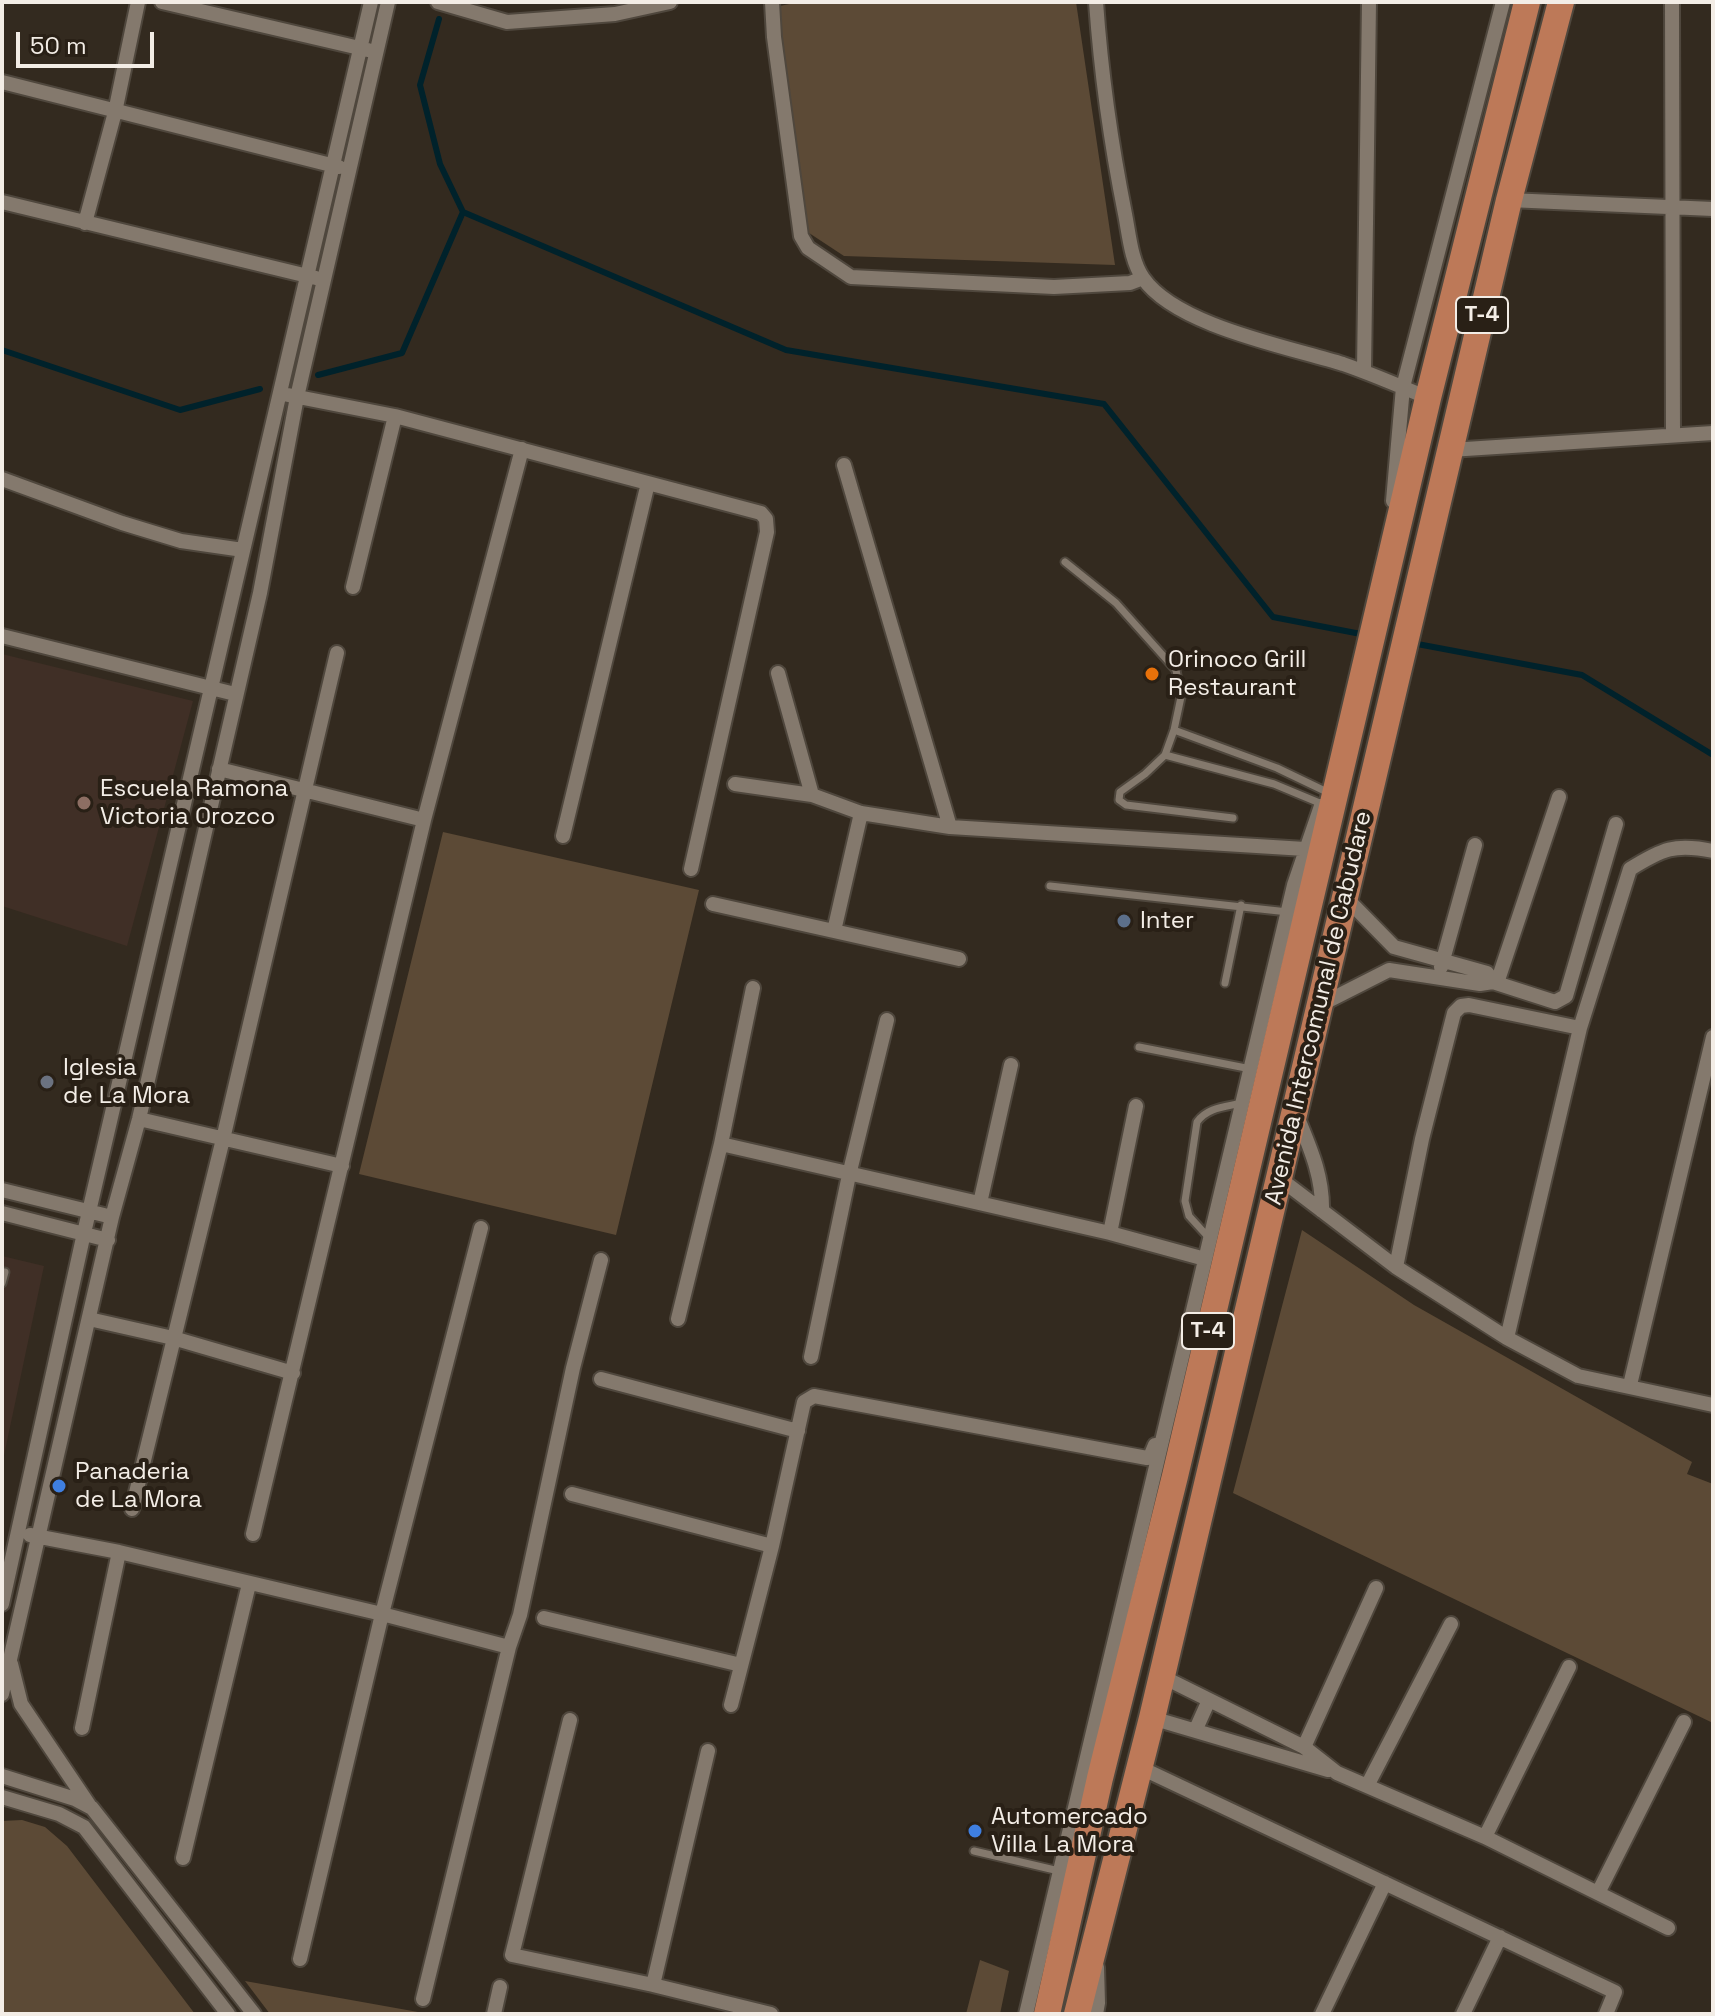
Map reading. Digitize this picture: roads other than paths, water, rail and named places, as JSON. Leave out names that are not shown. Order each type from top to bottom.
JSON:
[{"type":"highway","name":"Avenida Intercomunal de Cabudare","points":[[1047,2014],[1100,1778],[1428,398],[1527,2]]},
{"type":"highway","name":"Avenida Intercomunal de Cabudare","points":[[1077,2014],[1152,1718],[1509,200],[1561,2]]},
{"type":"highway","points":[[1204,1251],[1237,1209]]},
{"type":"street","points":[[85,223],[115,112],[138,2]]},
{"type":"street","points":[[162,2],[376,52]]},
{"type":"street","points":[[2,1604],[89,1211],[371,2]]},
{"type":"street","points":[[2,1694],[260,593],[297,397],[388,2]]},
{"type":"street","points":[[438,2],[507,22],[670,2]]},
{"type":"street","points":[[772,2],[801,236],[808,248],[851,277],[1054,287],[1130,283],[1143,278]]},
{"type":"street","points":[[1096,2],[1101,64],[1117,176],[1130,239],[1143,278],[1173,305],[1201,320],[1364,371],[1428,398]]},
{"type":"street","points":[[1364,371],[1369,2]]},
{"type":"street","points":[[1386,583],[1403,387],[1503,2]]},
{"type":"street","points":[[1672,2],[1673,434]]},
{"type":"street","points":[[2,82],[350,169]]},
{"type":"street","points":[[1509,200],[1713,209]]},
{"type":"street","points":[[2,202],[324,280]]},
{"type":"street","points":[[280,393],[395,416],[761,513],[768,525],[691,869]]},
{"type":"street","points":[[353,587],[395,416]]},
{"type":"street","points":[[1450,450],[1713,433]]},
{"type":"street","points":[[253,1534],[424,820],[522,449]]},
{"type":"street","points":[[844,465],[950,827]]},
{"type":"street","points":[[2,479],[181,541],[243,550]]},
{"type":"street","points":[[563,836],[648,483]]},
{"type":"street","points":[[2,636],[235,694]]},
{"type":"street","points":[[132,1509],[337,653]]},
{"type":"street","points":[[778,673],[812,795]]},
{"type":"street","points":[[731,1705],[772,1546],[804,1402],[814,1396],[1150,1457],[1305,849],[1349,735]]},
{"type":"street","points":[[219,769],[424,820]]},
{"type":"street","points":[[735,784],[812,795],[861,813],[950,827],[1305,849]]},
{"type":"street","points":[[1495,983],[1559,797]]},
{"type":"street","points":[[834,931],[861,813]]},
{"type":"street","points":[[1319,1005],[1389,970],[1480,984],[1495,983],[1555,1002],[1566,996],[1572,984],[1616,824]]},
{"type":"street","points":[[1438,977],[1475,845]]},
{"type":"street","points":[[1507,1338],[1580,1028],[1630,869],[1661,850],[1692,847],[1713,851]]},
{"type":"street","points":[[1345,897],[1394,947],[1487,973],[1495,983]]},
{"type":"street","points":[[713,904],[959,959]]},
{"type":"street","points":[[1389,970],[1394,947]]},
{"type":"street","points":[[678,1319],[721,1144],[753,988]]},
{"type":"street","points":[[1396,1267],[1422,1139],[1454,1013],[1461,1006],[1469,1005],[1580,1028]]},
{"type":"street","points":[[811,1357],[849,1175],[887,1020]]},
{"type":"street","points":[[1630,1385],[1713,1037]]},
{"type":"street","points":[[980,1203],[1011,1065]]},
{"type":"street","points":[[1110,1233],[1136,1106]]},
{"type":"street","points":[[1295,1110],[1319,1173],[1322,1211]]},
{"type":"street","points":[[139,1119],[342,1166]]},
{"type":"street","points":[[721,1144],[1110,1233],[1204,1251]]},
{"type":"street","points":[[1279,1178],[1396,1267],[1507,1338],[1578,1376],[1713,1405]]},
{"type":"street","points":[[2,1190],[112,1217]]},
{"type":"street","points":[[2,1213],[108,1240]]},
{"type":"street","points":[[300,1959],[382,1614],[481,1228]]},
{"type":"street","points":[[1026,2014],[1204,1251]]},
{"type":"street","points":[[423,1999],[509,1647],[520,1615],[573,1368],[601,1260]]},
{"type":"street","points":[[89,1319],[173,1338],[293,1373]]},
{"type":"street","points":[[601,1379],[798,1431]]},
{"type":"street","points":[[572,1494],[772,1546]]},
{"type":"street","points":[[18,1533],[119,1552],[509,1647]]},
{"type":"street","points":[[82,1728],[119,1552]]},
{"type":"street","points":[[183,1858],[249,1584]]},
{"type":"street","points":[[1304,1747],[1376,1588]]},
{"type":"street","points":[[544,1618],[741,1665]]},
{"type":"street","points":[[1367,1786],[1451,1624]]},
{"type":"street","points":[[10,1662],[21,1704],[92,1808],[254,2014]]},
{"type":"street","points":[[1485,1837],[1569,1667]]},
{"type":"street","points":[[1161,1676],[1304,1747],[1337,1773]]},
{"type":"street","points":[[1196,1729],[1209,1700]]},
{"type":"street","points":[[1152,1718],[1337,1773],[1485,1837],[1668,1928]]},
{"type":"street","points":[[570,1720],[512,1955],[771,2014]]},
{"type":"street","points":[[1598,1893],[1684,1722]]},
{"type":"street","points":[[653,1985],[708,1751]]},
{"type":"street","points":[[1139,1767],[1615,1992],[1606,2014]]},
{"type":"street","points":[[2,1776],[75,1799],[92,1808]]},
{"type":"street","points":[[2,1797],[59,1814],[84,1827],[228,2014]]},
{"type":"street","points":[[1322,2014],[1385,1883]]},
{"type":"street","points":[[1463,2014],[1500,1937]]},
{"type":"street","points":[[1096,1940],[1096,2014]]},
{"type":"street","points":[[494,2014],[500,1987]]},
{"type":"lane","points":[[1065,562],[1116,603],[1176,670],[1181,697],[1165,755],[1120,792],[1119,798],[1123,804],[1233,818]]},
{"type":"lane","points":[[1174,730],[1277,768],[1325,798]]},
{"type":"lane","points":[[1165,755],[1325,798]]},
{"type":"lane","points":[[1050,886],[1288,912]]},
{"type":"lane","points":[[1225,983],[1241,905]]},
{"type":"lane","points":[[1139,1047],[1251,1069]]},
{"type":"lane","points":[[1204,1251],[1186,1209],[1197,1122],[1203,1114],[1212,1110],[1242,1103]]},
{"type":"lane","points":[[2,1272],[5,1272],[2,1283]]},
{"type":"lane","points":[[974,1851],[1059,1871]]},
{"type":"waterway","points":[[439,19],[420,85],[440,164],[463,212]]},
{"type":"waterway","points":[[318,375],[402,353],[463,212],[786,350],[1104,404],[1273,617],[1366,635]]},
{"type":"waterway","points":[[2,350],[180,410],[260,389]]},
{"type":"waterway","points":[[1412,643],[1582,675],[1713,755]]},
{"type":"place","name":"Orinoco Grill Restaurant","points":[[1152,674]]},
{"type":"place","name":"Escuela Ramona Victoria Orozco","points":[[84,803]]},
{"type":"place","name":"Inter","points":[[1124,921]]},
{"type":"place","name":"Iglesia de La Mora","points":[[47,1082]]},
{"type":"place","name":"Panaderia de La Mora","points":[[59,1486]]},
{"type":"place","name":"Automercado Villa La Mora","points":[[975,1831]]}]
